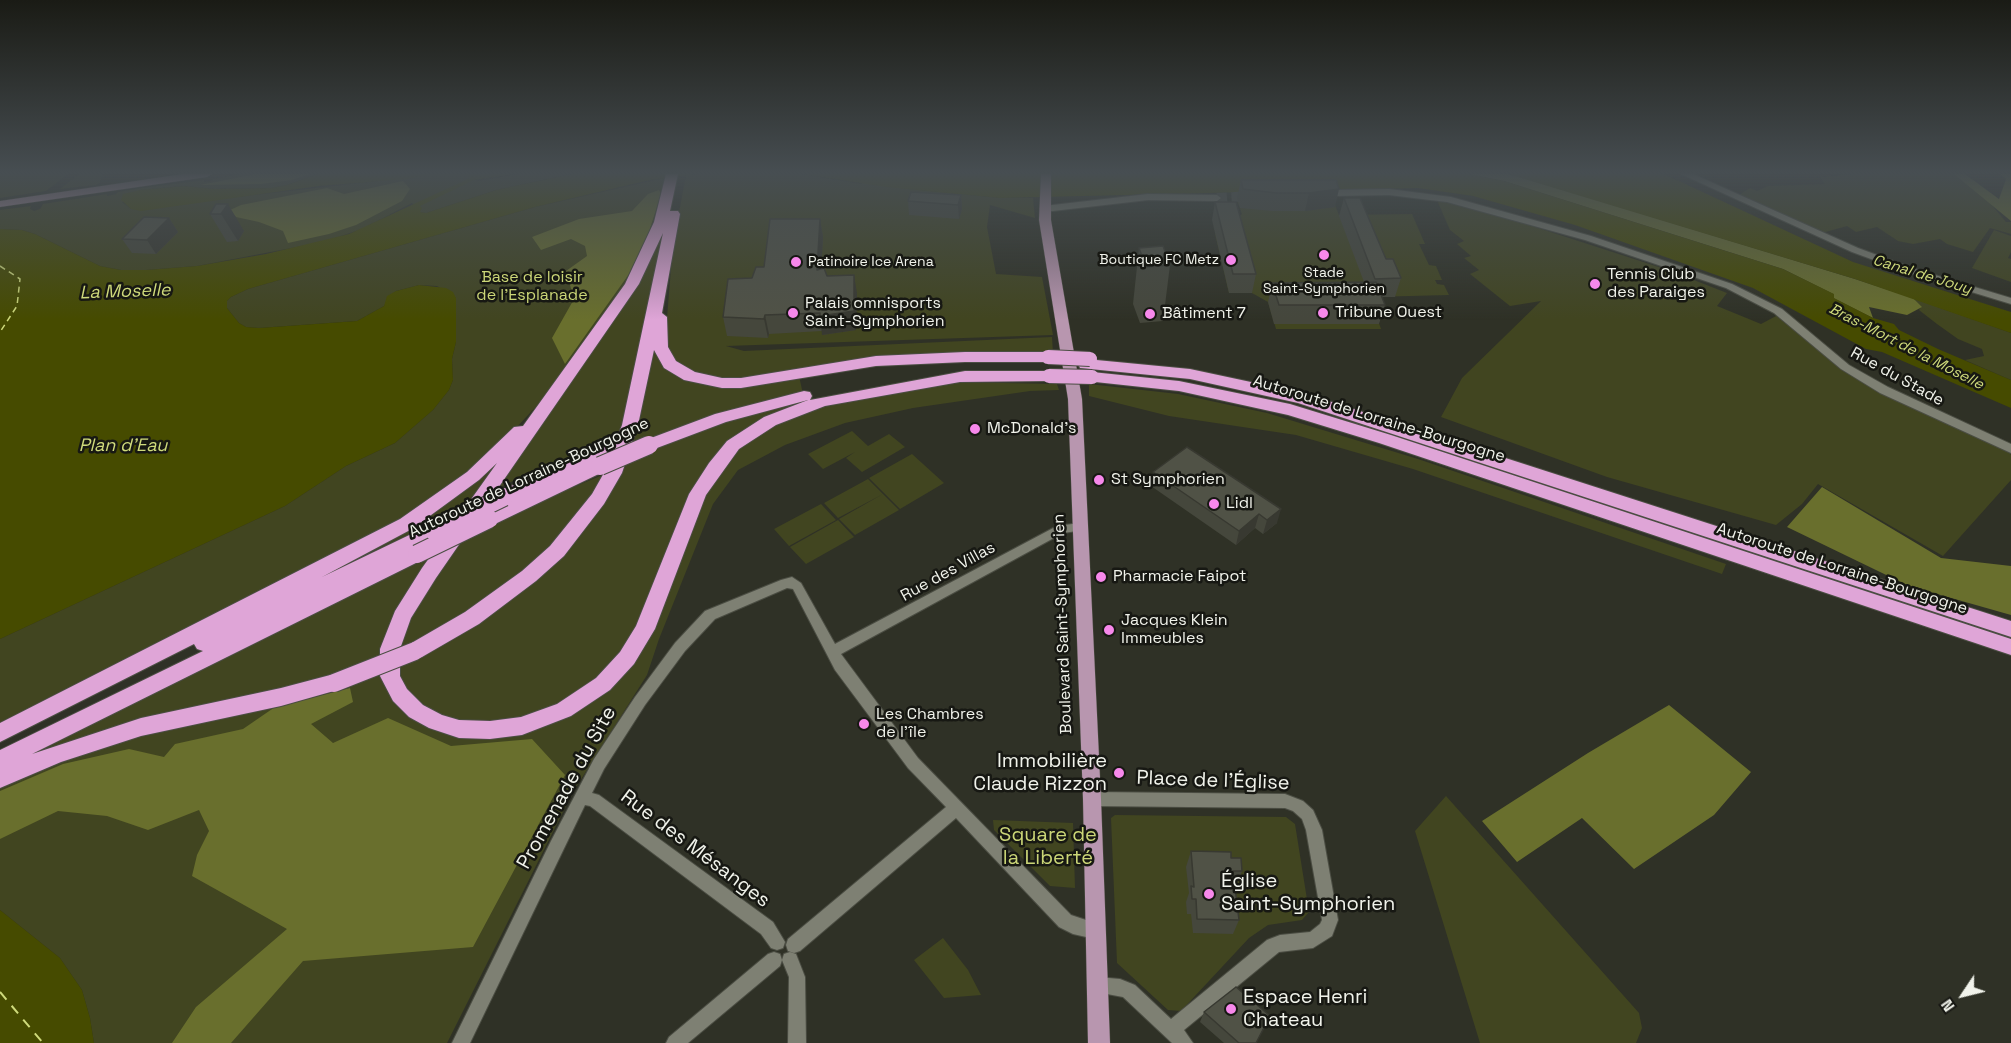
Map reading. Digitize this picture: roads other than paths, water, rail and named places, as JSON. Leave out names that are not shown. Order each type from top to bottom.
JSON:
[{"type":"highway","points":[[662,223],[632,284],[429,573],[412,599],[396,631],[390,649],[390,676],[400,695],[416,711],[436,722],[459,729],[480,730],[522,726],[564,710],[603,684],[627,658],[645,629],[698,494],[715,467],[734,445],[751,432],[770,421],[822,400],[965,376]]},
{"type":"highway","points":[[0,778],[57,754],[141,727],[281,698],[334,683],[415,651],[472,618],[529,576],[557,551],[598,499],[612,472],[630,425],[660,288],[669,223]]},
{"type":"highway","points":[[660,288],[660,347],[664,356],[679,370],[703,380],[741,383],[876,362],[965,357],[1048,365]]},
{"type":"highway","points":[[0,733],[353,553],[434,506],[473,476],[527,424],[591,344]]},
{"type":"highway","name":"Autoroute de Lorraine-Bourgogne","points":[[0,742],[504,497],[650,438],[700,413],[762,395],[859,374],[931,365],[1147,368],[1261,388],[1356,414],[2011,629]]},
{"type":"highway","name":"Autoroute de Lorraine-Bourgogne","points":[[650,438],[818,393],[884,382],[965,376],[1048,365]]},
{"type":"highway","name":"Autoroute de Lorraine-Bourgogne","points":[[1089,367],[1290,410],[1396,442],[2011,647]]},
{"type":"highway","name":"Autoroute de Lorraine-Bourgogne","points":[[0,760],[489,519],[602,458]]},
{"type":"main road","name":"Boulevard Saint-Symphorien","points":[[1046,223],[1075,399],[1092,799],[1099,1043]]},
{"type":"street","name":"Rue du Stade","points":[[1533,223],[1588,238],[1729,286],[1778,311],[1845,367],[1884,390],[2011,448]]},
{"type":"street","points":[[1794,223],[1855,250],[1912,271],[2011,301]]},
{"type":"street","name":"Rue des Villas","points":[[833,652],[1061,529],[1080,527]]},
{"type":"street","name":"Promenade du Site","points":[[461,1043],[599,764],[640,701],[700,624],[724,607],[792,582],[797,586],[833,652]]},
{"type":"street","points":[[833,652],[840,666],[913,763],[1065,921],[1073,926],[1095,931]]},
{"type":"street","name":"Rue des Mésanges","points":[[582,797],[594,800],[767,928],[777,942],[787,940],[786,955]]},
{"type":"street","name":"Place de l'Église","points":[[1092,799],[1285,801],[1298,806],[1308,815],[1314,830],[1330,920],[1326,930],[1313,940],[1280,943],[1274,946],[1178,1023],[1178,1037]]},
{"type":"street","points":[[675,1043],[786,955],[956,808]]},
{"type":"street","points":[[786,955],[797,977],[797,1043]]},
{"type":"street","points":[[1097,984],[1120,987],[1129,991],[1178,1037]]},
{"type":"water","name":"Plan d'Eau","points":[[373,223],[480,223],[248,289],[231,297],[227,301],[227,308],[239,323],[246,327],[357,321],[384,306],[387,296],[396,291],[419,285],[446,288],[453,292],[456,298],[453,380],[449,390],[433,410],[395,443],[346,466],[285,506],[0,639],[0,229],[22,230],[35,234],[100,266],[121,270],[197,266],[266,254],[349,234]]},
{"type":"water","name":"Bras-Mort de la Moselle","points":[[1567,223],[1636,223],[1783,269],[1834,294],[1834,298],[1873,318],[1894,324],[1899,330],[1938,349],[2011,380],[2011,408],[1882,352],[1866,349],[1753,288]]},
{"type":"water","points":[[1669,223],[1769,223],[1853,262],[2011,312],[2011,333],[1855,279]]},
{"type":"water","points":[[0,910],[60,958],[82,990],[94,1043],[0,1043]]},
{"type":"place","name":"Stade Saint-Symphorien","points":[[1324,255]]},
{"type":"place","name":"Boutique FC Metz","points":[[1231,260]]},
{"type":"place","name":"Patinoire Ice Arena","points":[[796,262]]},
{"type":"place","name":"Tennis Club des Paraiges","points":[[1595,284]]},
{"type":"place","name":"Palais omnisports Saint-Symphorien","points":[[793,313]]},
{"type":"place","name":"Tribune Ouest","points":[[1323,313]]},
{"type":"place","name":"Bâtiment 7","points":[[1150,314]]},
{"type":"place","name":"McDonald's","points":[[975,429]]},
{"type":"place","name":"St Symphorien","points":[[1099,480]]},
{"type":"place","name":"Lidl","points":[[1214,504]]},
{"type":"place","name":"Pharmacie Faipot","points":[[1101,577]]},
{"type":"place","name":"Jacques Klein Immeubles","points":[[1109,630]]},
{"type":"place","name":"Les Chambres de l'île","points":[[864,724]]},
{"type":"place","name":"Immobilière Claude Rizzon","points":[[1119,773]]},
{"type":"place","name":"Église Saint-Symphorien","points":[[1209,894]]},
{"type":"place","name":"Espace Henri Chateau","points":[[1231,1009]]},
{"type":"water label","name":"Canal de Jouy","points":[[1922,275]]},
{"type":"water label","name":"La Moselle","points":[[125,292]]},
{"type":"park label","name":"Base de loisir de l'Esplanade","points":[[532,287]]},
{"type":"park label","name":"Square de la Liberté","points":[[1048,848]]}]
